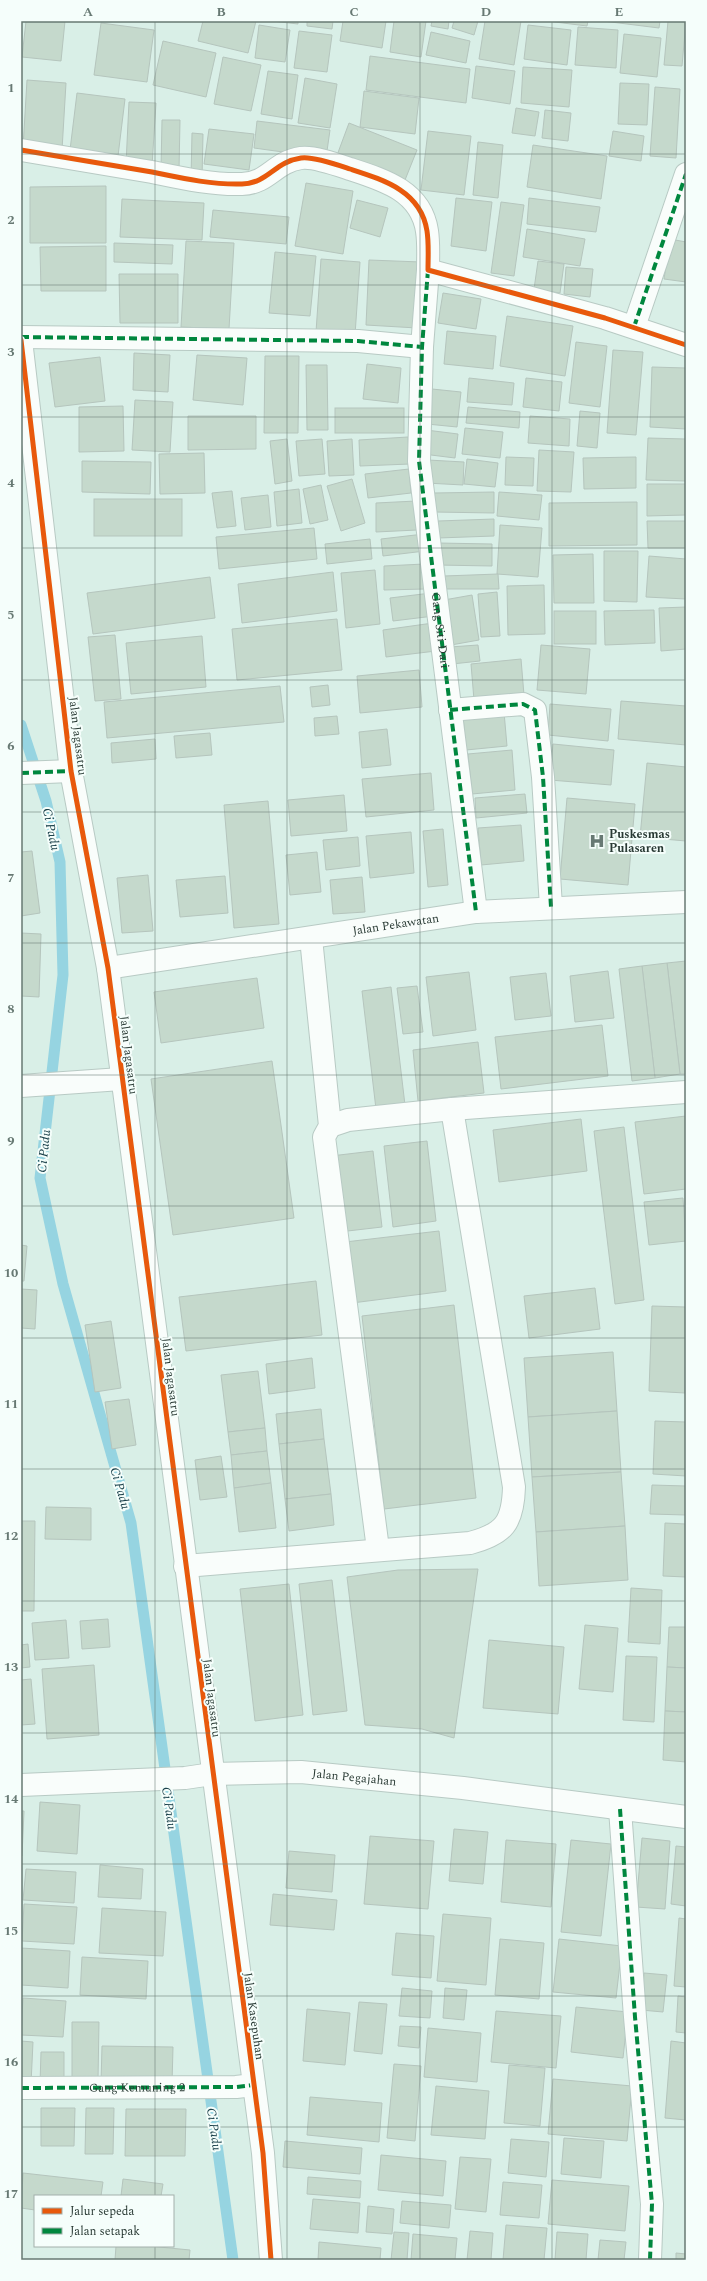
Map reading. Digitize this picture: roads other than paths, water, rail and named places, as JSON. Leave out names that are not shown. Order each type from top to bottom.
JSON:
[{"type":"street","name":"Gang Siti Dari","points":[[21,150],[194,180],[242,184],[267,178],[277,166],[302,157],[336,164],[376,177],[402,189],[413,198],[420,210],[427,230],[428,270],[422,347],[418,461],[476,912]]},
{"type":"street","points":[[634,327],[686,174]]},
{"type":"street","points":[[428,270],[634,327],[686,345]]},
{"type":"street","points":[[21,339],[358,341],[422,347]]},
{"type":"street","name":"Jalan Jagasatru","points":[[21,339],[71,771],[108,968],[121,1079],[212,1774]]},
{"type":"street","points":[[450,710],[523,704],[535,710],[543,777],[551,907]]},
{"type":"street","points":[[21,773],[71,771]]},
{"type":"street","name":"Jalan Pekawatan","points":[[108,968],[476,912],[551,907],[686,902]]},
{"type":"street","points":[[311,938],[330,1126],[324,1137],[378,1549]]},
{"type":"street","points":[[21,1086],[121,1079]]},
{"type":"street","points":[[330,1126],[348,1120],[452,1109],[686,1092]]},
{"type":"street","points":[[185,1566],[378,1549],[414,1549],[470,1543],[490,1538],[502,1529],[513,1509],[514,1488],[452,1109]]},
{"type":"street","name":"Jalan Pegajahan","points":[[21,1785],[185,1778],[212,1774],[301,1772],[463,1788],[620,1810],[686,1817]]},
{"type":"street","name":"Jalan Kasepuhan","points":[[212,1774],[245,2086],[263,2153],[271,2260]]},
{"type":"street","points":[[620,1810],[634,2017],[652,2204],[650,2260]]},
{"type":"street","name":"Gang Kemuning 2","points":[[21,2088],[245,2086]]},
{"type":"waterway","name":"Ci Padu","points":[[21,725],[46,801],[60,862],[63,975],[40,1178],[63,1284],[131,1523],[233,2260]]},
{"type":"place","name":"Puskesmas Pulasaren","points":[[597,841]]}]
